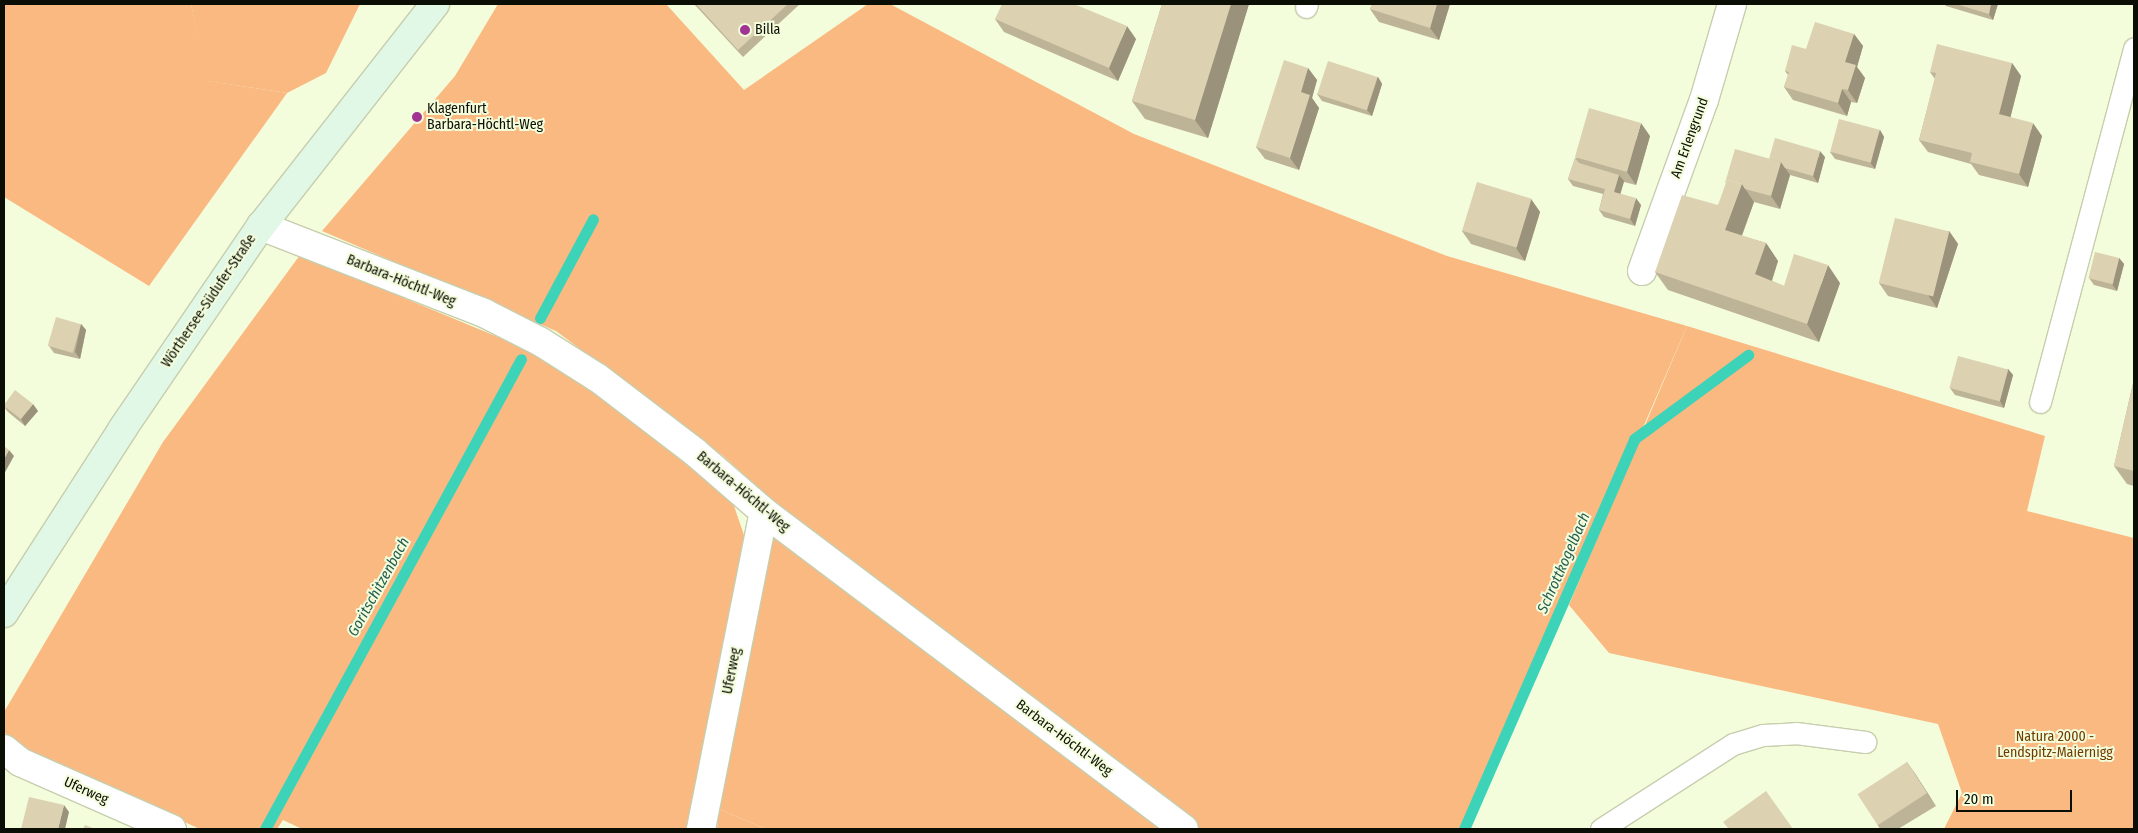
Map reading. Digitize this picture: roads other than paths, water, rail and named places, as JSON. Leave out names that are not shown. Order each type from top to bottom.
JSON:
[{"type":"main road","name":"Wörthersee-Südufer-Straße","points":[[4,613],[123,428],[261,226],[434,4]]},
{"type":"street","name":"Am Erlengrund","points":[[1642,271],[1704,100],[1732,4]]},
{"type":"street","name":"Barbara-Höchtl-Weg","points":[[261,226],[484,313],[541,342],[598,378],[696,453],[764,512],[1184,829]]},
{"type":"street","name":"Uferweg","points":[[701,829],[764,512]]},
{"type":"street","name":"Uferweg","points":[[4,749],[20,762],[172,829]]},
{"type":"lane","points":[[2040,402],[2134,48]]},
{"type":"lane","points":[[1601,829],[1733,744],[1763,735],[1796,733],[1866,742]]},
{"type":"waterway","points":[[540,318],[593,219]]},
{"type":"waterway","name":"Schrottkogelbach","points":[[1464,829],[1634,439],[1748,355]]},
{"type":"waterway","name":"Goritschitzenbach","points":[[265,829],[521,359]]},
{"type":"place","name":"Billa","points":[[745,30]]},
{"type":"place","name":"Klagenfurt Barbara-Höchtl-Weg","points":[[417,117]]},
{"type":"park label","name":"Natura 2000 - Lendspitz-Maiernigg","points":[[2055,746]]}]
